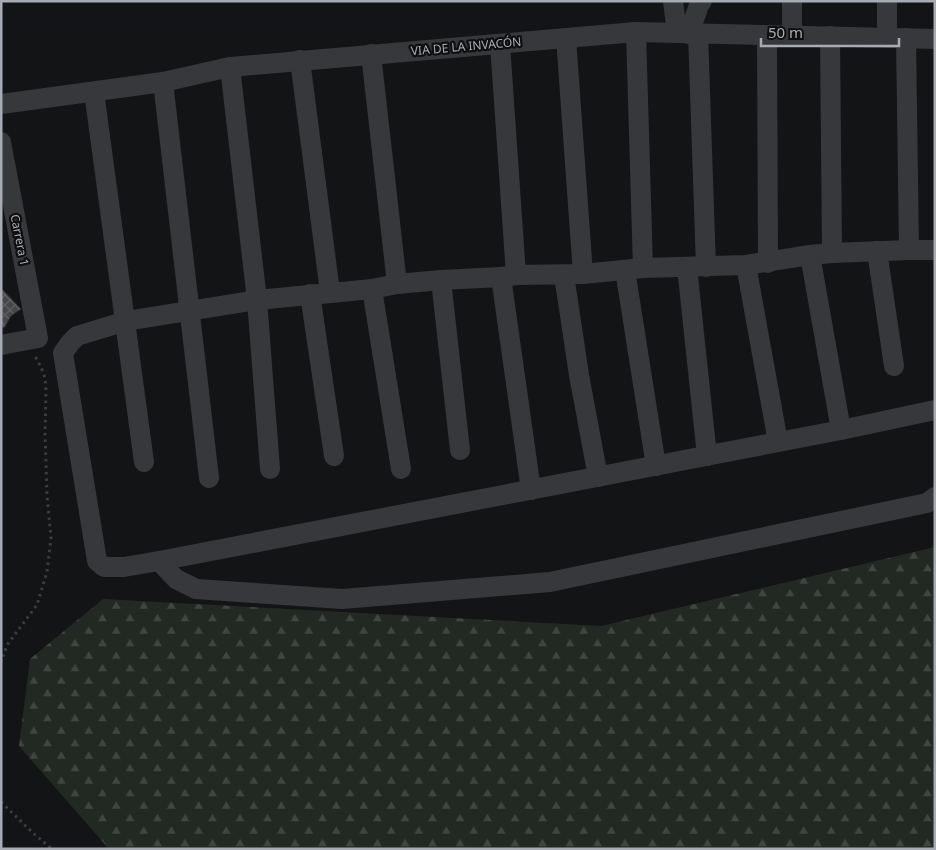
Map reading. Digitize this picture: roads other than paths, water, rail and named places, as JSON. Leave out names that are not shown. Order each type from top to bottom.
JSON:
[{"type":"street","points":[[672,1],[688,33]]},
{"type":"street","points":[[702,1],[699,4],[688,33],[696,267],[707,456]]},
{"type":"street","points":[[792,1],[792,35]]},
{"type":"street","points":[[886,1],[896,38],[909,250]]},
{"type":"street","points":[[636,32],[634,269],[656,466]]},
{"type":"street","name":"VIA DE LA INVACÓN","points":[[1,104],[163,82],[230,66],[636,32],[935,39]]},
{"type":"street","points":[[767,35],[768,263]]},
{"type":"street","points":[[830,36],[832,253]]},
{"type":"street","points":[[566,38],[579,375],[598,477]]},
{"type":"street","points":[[500,44],[508,276],[531,490]]},
{"type":"street","points":[[371,54],[397,284]]},
{"type":"street","points":[[300,60],[330,292]]},
{"type":"street","points":[[230,66],[257,300],[270,468]]},
{"type":"street","points":[[163,82],[209,478]]},
{"type":"street","points":[[94,92],[144,462]]},
{"type":"street","name":"Carrera 1","points":[[1,142],[38,338],[1,345]]},
{"type":"street","points":[[935,250],[832,253],[746,265],[634,269],[574,275],[441,280],[257,300],[126,322],[77,336],[63,354],[97,561],[104,567],[124,567],[159,561],[656,466],[935,410]]},
{"type":"street","points":[[876,251],[894,366]]},
{"type":"street","points":[[810,255],[841,430]]},
{"type":"street","points":[[746,265],[778,442]]},
{"type":"street","points":[[441,280],[460,450]]},
{"type":"street","points":[[372,289],[401,470]]},
{"type":"street","points":[[310,294],[334,456]]},
{"type":"street","points":[[159,561],[176,579],[196,589],[342,598],[550,582],[927,503],[935,497]]}]
